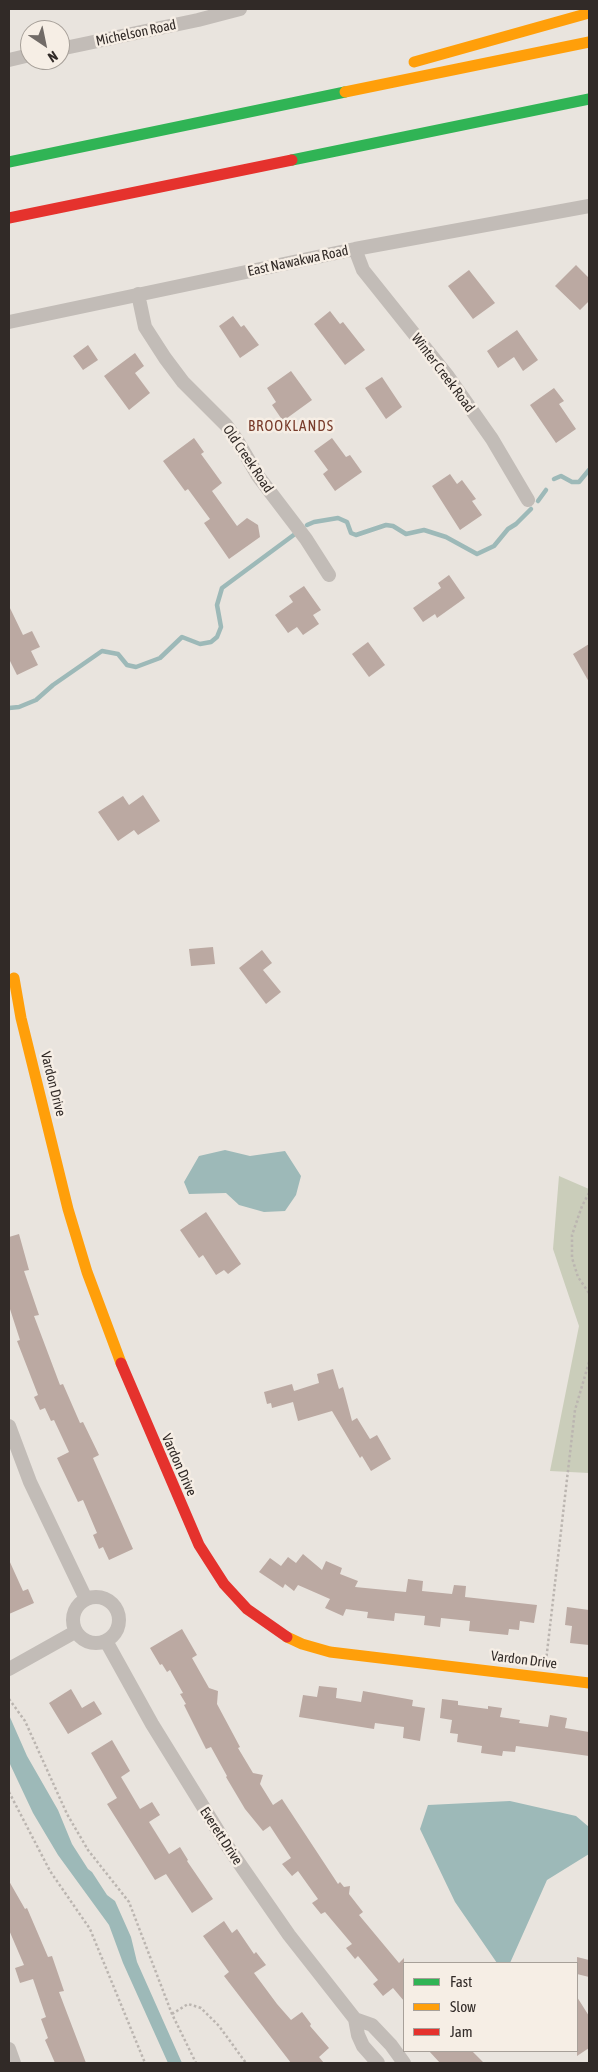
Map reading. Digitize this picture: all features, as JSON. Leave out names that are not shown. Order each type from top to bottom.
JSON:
[{"type":"main road","points":[[405,64],[589,13]]},
{"type":"main road","points":[[9,162],[589,42]]},
{"type":"main road","points":[[197,123],[358,78]]},
{"type":"main road","points":[[9,218],[589,99]]},
{"type":"main road","points":[[449,127],[580,112]]},
{"type":"main road","name":"Vardon Drive","points":[[14,978],[21,1018],[68,1209],[89,1278],[119,1359],[180,1504],[199,1544],[224,1584],[238,1601],[262,1622],[282,1635],[302,1644],[330,1652],[589,1683]]},
{"type":"street","name":"Michelson Road","points":[[70,47],[198,20],[240,9]]},
{"type":"street","name":"East Nawakwa Road","points":[[9,322],[355,249],[589,206]]},
{"type":"street","name":"Winter Creek Road","points":[[355,249],[363,270],[447,375],[492,439],[528,500]]},
{"type":"street","name":"Old Creek Road","points":[[138,294],[145,327],[164,358],[183,382],[226,425],[258,476],[306,539],[329,575]]},
{"type":"street","points":[[9,1426],[30,1482],[86,1599]]},
{"type":"street","points":[[94,1596],[109,1601],[115,1607],[118,1615],[118,1628],[106,1641],[94,1643],[86,1641],[75,1632],[73,1617],[75,1609],[86,1599],[94,1596]]},
{"type":"street","points":[[9,1669],[75,1632]]},
{"type":"street","name":"Everett Drive","points":[[106,1641],[152,1724],[228,1847],[289,1935],[355,2020],[358,2035],[363,2046],[378,2063]]},
{"type":"street","name":"Everett Drive","points":[[355,2020],[372,2025],[391,2045],[404,2063]]},
{"type":"street","points":[[9,2049],[14,2063]]},
{"type":"path","points":[[589,1193],[582,1206],[572,1235],[572,1258],[578,1276],[589,1293]]},
{"type":"path","points":[[544,1678],[575,1410],[589,1362]]},
{"type":"path","points":[[9,1699],[25,1721],[66,1814],[88,1850],[129,1902],[172,2014],[196,2063]]},
{"type":"path","points":[[9,1792],[50,1871],[90,1929],[145,2063]]},
{"type":"path","points":[[172,2014],[188,2004],[200,2008],[219,2026],[246,2063]]},
{"type":"green space","points":[[559,1176],[589,1189],[589,1473],[550,1471],[579,1326],[553,1249]]},
{"type":"water","points":[[225,1150],[250,1156],[285,1151],[301,1176],[296,1195],[285,1211],[264,1212],[239,1205],[226,1193],[189,1194],[184,1182],[199,1156]]},
{"type":"water","points":[[9,1715],[27,1756],[58,1810],[72,1844],[107,1895],[115,1901],[131,1937],[137,1962],[182,2063],[168,2063],[123,1963],[109,1925],[58,1855],[33,1813],[9,1762]]},
{"type":"water","points":[[510,1801],[576,1816],[589,1827],[589,1854],[547,1880],[510,1962],[496,1962],[455,1902],[420,1829],[428,1805]]},
{"type":"building","points":[[576,265],[589,278],[589,301],[580,310],[555,286]]},
{"type":"building","points":[[469,270],[495,303],[473,319],[448,286]]},
{"type":"building","points":[[330,311],[340,324],[343,322],[365,350],[345,365],[314,324]]},
{"type":"building","points":[[233,316],[241,327],[244,325],[259,345],[240,358],[219,326]]},
{"type":"building","points":[[517,330],[538,360],[523,371],[514,357],[498,368],[487,351]]},
{"type":"building","points":[[88,345],[98,360],[83,370],[73,356]]},
{"type":"building","points":[[135,353],[144,366],[135,373],[150,393],[129,410],[104,376]]},
{"type":"building","points":[[291,371],[312,400],[283,421],[272,405],[276,402],[267,388]]},
{"type":"building","points":[[382,377],[402,407],[386,419],[365,388]]},
{"type":"building","points":[[554,388],[564,401],[559,404],[576,429],[556,443],[530,405]]},
{"type":"building","points":[[194,438],[204,452],[201,454],[222,483],[212,491],[237,526],[247,518],[258,525],[260,537],[229,559],[204,523],[210,519],[188,489],[185,491],[163,461]]},
{"type":"building","points":[[332,438],[346,457],[350,455],[362,472],[335,491],[323,474],[328,470],[314,451]]},
{"type":"building","points":[[450,474],[457,484],[462,480],[476,499],[472,501],[482,515],[460,530],[432,486]]},
{"type":"building","points":[[449,575],[465,598],[437,618],[435,614],[423,622],[413,608],[441,588],[438,583]]},
{"type":"building","points":[[304,586],[321,610],[313,615],[319,624],[303,635],[297,627],[288,633],[275,615],[293,602],[289,596]]},
{"type":"building","points":[[9,606],[23,635],[32,631],[40,647],[31,651],[38,665],[17,675],[9,659]]},
{"type":"building","points":[[368,642],[385,665],[369,677],[352,654]]},
{"type":"building","points":[[589,644],[589,682],[573,654]]},
{"type":"building","points":[[143,795],[160,821],[138,835],[134,830],[118,841],[98,812],[123,796],[129,805]]},
{"type":"building","points":[[213,947],[215,964],[191,966],[189,949]]},
{"type":"building","points":[[262,950],[272,963],[263,970],[281,992],[266,1004],[239,968]]},
{"type":"building","points":[[206,1212],[241,1264],[228,1274],[224,1270],[216,1275],[203,1255],[199,1258],[180,1230]]},
{"type":"building","points":[[19,1234],[29,1270],[24,1271],[39,1315],[34,1316],[60,1385],[63,1384],[80,1423],[83,1422],[99,1455],[93,1458],[133,1549],[109,1560],[103,1547],[99,1549],[93,1535],[97,1533],[83,1500],[78,1502],[57,1458],[69,1452],[54,1420],[51,1421],[45,1408],[40,1410],[34,1397],[38,1395],[17,1341],[20,1340],[9,1306],[9,1237]]},
{"type":"building","points":[[333,1369],[339,1389],[343,1387],[352,1421],[357,1418],[370,1439],[377,1435],[391,1459],[371,1471],[362,1456],[360,1458],[332,1411],[298,1421],[293,1402],[272,1408],[271,1403],[267,1404],[264,1392],[292,1384],[294,1391],[319,1383],[317,1374]]},
{"type":"building","points":[[303,1554],[322,1570],[326,1561],[342,1568],[340,1574],[358,1581],[355,1587],[406,1592],[408,1579],[423,1581],[422,1591],[452,1594],[454,1585],[466,1586],[465,1597],[537,1605],[534,1623],[520,1621],[519,1630],[509,1629],[508,1635],[469,1631],[470,1621],[441,1618],[440,1627],[424,1625],[425,1616],[395,1613],[394,1621],[367,1618],[368,1612],[346,1609],[343,1616],[325,1608],[330,1599],[298,1585],[294,1591],[285,1584],[283,1588],[259,1572],[270,1558],[281,1566],[288,1557],[296,1563]]},
{"type":"building","points":[[9,1560],[23,1591],[28,1589],[34,1603],[9,1614]]},
{"type":"building","points":[[567,1607],[589,1610],[589,1645],[570,1643],[572,1626],[565,1625]]},
{"type":"building","points":[[182,1629],[197,1655],[192,1658],[209,1688],[218,1691],[217,1704],[240,1747],[238,1748],[253,1773],[263,1775],[260,1784],[273,1805],[282,1799],[338,1884],[340,1882],[344,1887],[350,1886],[349,1894],[363,1912],[359,1915],[399,1963],[404,1958],[403,2000],[393,1988],[383,1996],[373,1984],[378,1980],[358,1956],[355,1959],[346,1948],[352,1944],[325,1912],[321,1914],[312,1903],[318,1899],[298,1871],[292,1876],[282,1864],[291,1858],[270,1826],[263,1831],[245,1809],[211,1747],[206,1749],[184,1705],[186,1704],[180,1694],[183,1693],[170,1670],[167,1672],[162,1664],[160,1665],[150,1648]]},
{"type":"building","points":[[319,1686],[337,1688],[336,1698],[361,1702],[363,1691],[413,1700],[412,1706],[425,1708],[420,1741],[403,1738],[404,1727],[375,1723],[374,1729],[299,1717],[303,1695],[317,1697]]},
{"type":"building","points":[[71,1689],[82,1708],[94,1701],[102,1714],[68,1734],[49,1703]]},
{"type":"building","points":[[442,1699],[458,1701],[458,1705],[488,1709],[488,1706],[502,1708],[500,1717],[520,1720],[519,1723],[548,1727],[550,1715],[567,1718],[565,1728],[589,1732],[589,1756],[516,1746],[515,1752],[503,1751],[502,1756],[481,1753],[482,1746],[457,1742],[458,1734],[450,1733],[452,1720],[440,1718]]},
{"type":"building","points":[[112,1740],[130,1771],[121,1777],[140,1809],[152,1802],[160,1815],[149,1822],[169,1854],[180,1847],[187,1861],[213,1899],[192,1913],[166,1874],[155,1880],[107,1804],[117,1798],[91,1753]]},
{"type":"building","points":[[9,1881],[25,1909],[27,1908],[48,1957],[52,1956],[64,1991],[59,1992],[86,2063],[55,2063],[45,2040],[48,2038],[41,2019],[46,2017],[33,1979],[20,1983],[15,1968],[24,1965],[9,1930]]},
{"type":"building","points":[[224,1921],[232,1933],[237,1929],[254,1954],[256,1952],[266,1965],[254,1973],[277,2004],[291,2020],[302,2012],[311,2024],[310,2026],[329,2048],[319,2057],[324,2063],[291,2063],[224,1976],[229,1972],[203,1936]]},
{"type":"building","points":[[577,1957],[589,1960],[589,1977],[578,1974]]},
{"type":"building","points":[[578,1999],[589,2016],[589,2048],[577,2056]]},
{"type":"building","points":[[430,2052],[473,2052],[484,2063],[440,2063]]},
{"type":"waterway","points":[[554,479],[561,476],[572,482],[579,482],[589,470]]},
{"type":"waterway","points":[[538,501],[546,490]]},
{"type":"waterway","points":[[307,525],[338,518],[347,522],[351,533],[356,535],[386,525],[393,526],[406,534],[424,530],[446,537],[477,554],[494,546],[508,529],[531,509]]},
{"type":"waterway","points":[[9,708],[19,707],[36,700],[53,685],[102,651],[118,654],[127,665],[136,667],[160,658],[182,637],[200,644],[211,642],[217,637],[221,627],[217,605],[222,588],[295,534]]},
{"type":"traffic: fast","points":[[9,162],[345,92]]},
{"type":"traffic: fast","points":[[292,160],[589,99]]},
{"type":"traffic: slow","points":[[414,62],[589,13]]},
{"type":"traffic: slow","points":[[345,92],[589,42]]},
{"type":"traffic: slow","points":[[14,978],[21,1018],[68,1209],[87,1272],[121,1363]]},
{"type":"traffic: slow","points":[[287,1637],[302,1644],[330,1652],[589,1683]]},
{"type":"traffic: jam","points":[[9,218],[292,160]]},
{"type":"traffic: jam","points":[[121,1363],[199,1545],[224,1584],[247,1609],[287,1637]]},
{"type":"district","name":"BROOKLANDS","points":[[291,426]]}]
